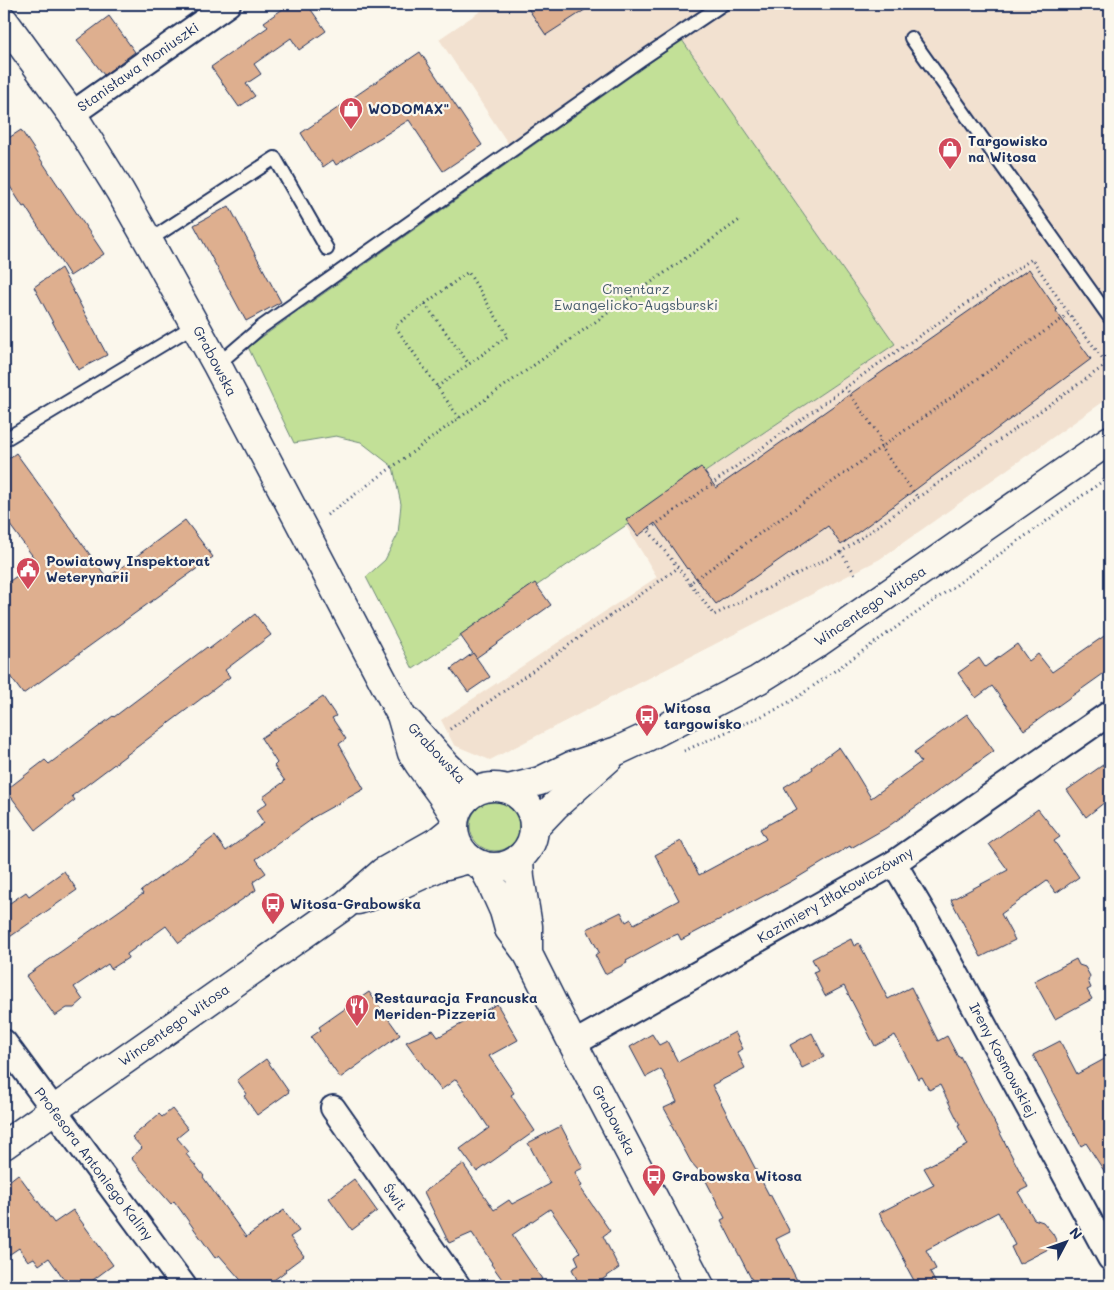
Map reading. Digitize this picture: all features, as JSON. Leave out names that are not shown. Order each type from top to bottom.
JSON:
[{"type":"street","name":"Stanisława Moniuszki","points":[[72,114],[228,4]]},
{"type":"street","name":"Grabowska","points":[[4,22],[72,114],[120,191],[217,365],[401,715],[412,752],[418,764],[443,797],[454,822]]},
{"type":"street","name":"Wincentego Witosa","points":[[508,790],[540,781],[570,766],[617,751],[758,680],[812,647],[1110,440]]},
{"type":"street","name":"Kazimiery Iłłakowiczówny","points":[[573,1044],[894,864],[1110,713]]},
{"type":"street","name":"Grabowska","points":[[401,715],[446,765],[474,792]]},
{"type":"street","name":"Wincentego Witosa","points":[[534,828],[555,806],[617,751]]},
{"type":"street","points":[[497,787],[508,790],[519,796],[528,805],[534,828],[532,840],[527,850],[519,858],[511,863],[491,867],[476,862],[461,850],[456,839],[454,822],[462,802],[474,792],[485,788],[497,787]]},
{"type":"street","name":"Wincentego Witosa","points":[[4,1145],[345,905],[383,872],[438,841],[454,822]]},
{"type":"street","name":"Grabowska","points":[[519,858],[520,878],[528,926],[528,954]]},
{"type":"street","name":"Grabowska","points":[[476,862],[491,882],[504,911],[509,929],[528,954],[700,1286]]},
{"type":"street","name":"Wincentego Witosa","points":[[345,905],[390,890],[439,868],[476,862]]},
{"type":"street","name":"Ireny Kosmowskiej","points":[[894,864],[929,922],[1110,1258]]},
{"type":"street","name":"Profesora Antoniego Kaliny","points":[[4,1042],[184,1286]]},
{"type":"street","name":"Świt","points":[[333,1108],[458,1286]]},
{"type":"lane","points":[[217,365],[260,328],[640,60],[723,4]]},
{"type":"lane","points":[[911,38],[1110,318]]},
{"type":"lane","points":[[148,241],[275,158],[327,249]]},
{"type":"lane","points":[[4,440],[195,325]]},
{"type":"path","points":[[327,515],[459,418],[741,219]]},
{"type":"path","points":[[1032,259],[1069,314],[1108,364],[841,552],[714,615],[648,530],[845,388],[1032,259]]},
{"type":"path","points":[[437,387],[508,336],[468,272],[395,326],[437,387],[459,418]]},
{"type":"path","points":[[425,304],[469,364]]},
{"type":"path","points":[[690,583],[1069,314]]},
{"type":"path","points":[[845,388],[879,434],[881,448],[918,498]]},
{"type":"path","points":[[684,751],[794,699],[1110,476]]},
{"type":"path","points":[[841,552],[856,576]]},
{"type":"path","points":[[443,734],[678,568]]},
{"type":"shaded area","points":[[491,4],[1110,4],[1110,397],[880,559],[490,760],[454,745],[441,720],[657,577],[626,526],[895,344],[682,40],[517,157],[439,39]]},
{"type":"green space","name":"Cmentarz Ewangelicko-Augsburski","points":[[682,40],[895,344],[413,669],[366,577],[385,560],[398,534],[401,504],[393,467],[361,442],[336,436],[294,443],[248,347]]},
{"type":"green space","points":[[495,801],[509,805],[516,812],[520,826],[516,840],[509,847],[495,851],[481,847],[474,840],[470,826],[474,812],[481,805]]},
{"type":"building","points":[[290,4],[307,4],[326,31],[299,50],[291,38],[254,64],[261,74],[246,84],[255,96],[239,107],[211,67],[268,27],[264,22]]},
{"type":"building","points":[[525,4],[594,4],[546,35]]},
{"type":"building","points":[[109,16],[135,52],[104,75],[77,40]]},
{"type":"building","points":[[420,52],[482,145],[443,171],[409,120],[336,165],[333,160],[323,167],[301,133]]},
{"type":"building","points":[[21,130],[104,254],[70,276],[4,177],[4,141]]},
{"type":"building","points":[[229,206],[281,302],[246,321],[194,225]]},
{"type":"building","points":[[61,268],[107,355],[78,370],[34,287]]},
{"type":"building","points":[[1029,269],[1056,311],[1091,359],[841,545],[828,526],[716,604],[687,569],[655,523],[638,536],[626,520],[701,467],[716,488]]},
{"type":"building","points":[[16,453],[107,578],[185,520],[213,557],[23,694],[4,668],[4,585],[37,562],[4,517],[4,462]]},
{"type":"building","points":[[535,583],[551,605],[476,658],[460,635]]},
{"type":"building","points":[[255,614],[271,635],[225,670],[230,677],[72,796],[75,800],[36,830],[6,790],[45,760],[49,764],[207,647],[209,649]]},
{"type":"building","points":[[1110,632],[1110,669],[1024,730],[992,686],[976,698],[958,673],[979,658],[985,667],[1017,644],[1029,661],[1038,654],[1052,672]]},
{"type":"building","points":[[473,653],[490,677],[468,692],[451,669]]},
{"type":"building","points":[[323,697],[336,716],[332,718],[346,739],[339,744],[364,789],[310,819],[256,859],[266,873],[253,882],[256,890],[179,943],[166,926],[127,954],[128,958],[111,969],[108,964],[74,987],[83,1000],[74,1008],[67,1008],[55,1016],[26,976],[143,894],[141,891],[215,836],[226,851],[264,823],[256,811],[267,803],[263,797],[285,781],[274,766],[277,763],[261,738]]},
{"type":"building","points":[[967,714],[994,751],[886,828],[681,940],[678,934],[668,938],[605,974],[595,955],[599,952],[587,929],[621,912],[626,922],[631,919],[634,924],[679,900],[655,855],[681,841],[699,875],[766,839],[760,829],[797,809],[784,787],[813,769],[812,767],[839,747],[871,798],[921,762],[914,752]]},
{"type":"building","points":[[1110,760],[1110,798],[1086,817],[1067,790]]},
{"type":"building","points":[[1038,809],[1060,837],[1054,841],[1079,877],[1056,893],[1047,881],[1001,914],[1015,940],[981,957],[951,900],[1008,870],[989,844]]},
{"type":"building","points":[[64,871],[77,890],[4,941],[4,907],[26,892],[29,896]]},
{"type":"building","points":[[851,939],[854,946],[859,943],[888,999],[911,987],[938,1041],[947,1036],[958,1057],[960,1056],[1028,1187],[1018,1192],[1034,1219],[1043,1222],[1053,1234],[1058,1244],[1019,1264],[1011,1247],[1015,1245],[998,1212],[926,1250],[936,1269],[930,1272],[937,1286],[917,1286],[879,1213],[934,1185],[924,1168],[968,1145],[940,1085],[929,1090],[922,1077],[918,1079],[895,1035],[875,1046],[844,986],[825,996],[813,972],[818,970],[812,959]]},
{"type":"building","points":[[1076,959],[1079,965],[1085,967],[1090,976],[1088,981],[1091,988],[1087,990],[1092,999],[1055,1019],[1034,981]]},
{"type":"building","points":[[369,992],[400,1035],[340,1078],[311,1037],[321,1030],[319,1027]]},
{"type":"building","points":[[497,1004],[518,1040],[489,1056],[514,1093],[511,1095],[535,1131],[477,1172],[460,1149],[489,1128],[456,1079],[441,1090],[406,1042],[433,1030],[438,1037]]},
{"type":"building","points":[[735,1032],[743,1049],[737,1052],[745,1068],[712,1085],[790,1232],[776,1239],[800,1286],[755,1286],[721,1220],[725,1218],[704,1177],[691,1162],[671,1125],[673,1124],[664,1108],[677,1102],[661,1069],[646,1077],[630,1047],[652,1034],[659,1045],[667,1041],[678,1062]]},
{"type":"building","points":[[812,1033],[824,1057],[802,1068],[790,1045]]},
{"type":"building","points":[[1060,1041],[1077,1074],[1110,1056],[1110,1180],[1086,1143],[1081,1146],[1033,1055]]},
{"type":"building","points":[[266,1059],[289,1092],[257,1115],[244,1096],[247,1094],[237,1080]]},
{"type":"building","points":[[172,1109],[188,1129],[177,1138],[189,1152],[186,1154],[204,1176],[246,1237],[284,1210],[299,1231],[290,1237],[304,1256],[266,1286],[246,1286],[219,1255],[215,1258],[174,1201],[171,1204],[131,1158],[142,1148],[132,1137],[159,1114],[162,1117]]},
{"type":"building","points":[[561,1126],[583,1168],[575,1172],[582,1186],[580,1187],[610,1231],[603,1236],[619,1268],[593,1286],[580,1286],[572,1269],[579,1265],[575,1256],[580,1252],[550,1209],[512,1235],[542,1279],[532,1286],[507,1286],[472,1233],[449,1243],[424,1192],[463,1164],[494,1210],[509,1200],[512,1204],[550,1184],[528,1143]]},
{"type":"building","points":[[18,1174],[54,1223],[73,1210],[113,1265],[85,1286],[69,1286],[49,1258],[39,1265],[34,1258],[28,1261],[19,1248],[4,1258],[4,1185]]},
{"type":"building","points":[[354,1179],[377,1211],[352,1230],[329,1198]]},
{"type":"place","name":"WODOMAX\"","points":[[351,130]]},
{"type":"place","name":"Targowisko na Witosa","points":[[950,170]]},
{"type":"place","name":"Powiatowy Inspektorat Weterynarii","points":[[28,590]]},
{"type":"place","name":"Witosa targowisko","points":[[647,737]]},
{"type":"place","name":"Witosa-Grabowska","points":[[273,925]]},
{"type":"place","name":"Restauracja Francuska Meriden-Pizzeria","points":[[357,1027]]},
{"type":"place","name":"Grabowska Witosa","points":[[654,1197]]}]
